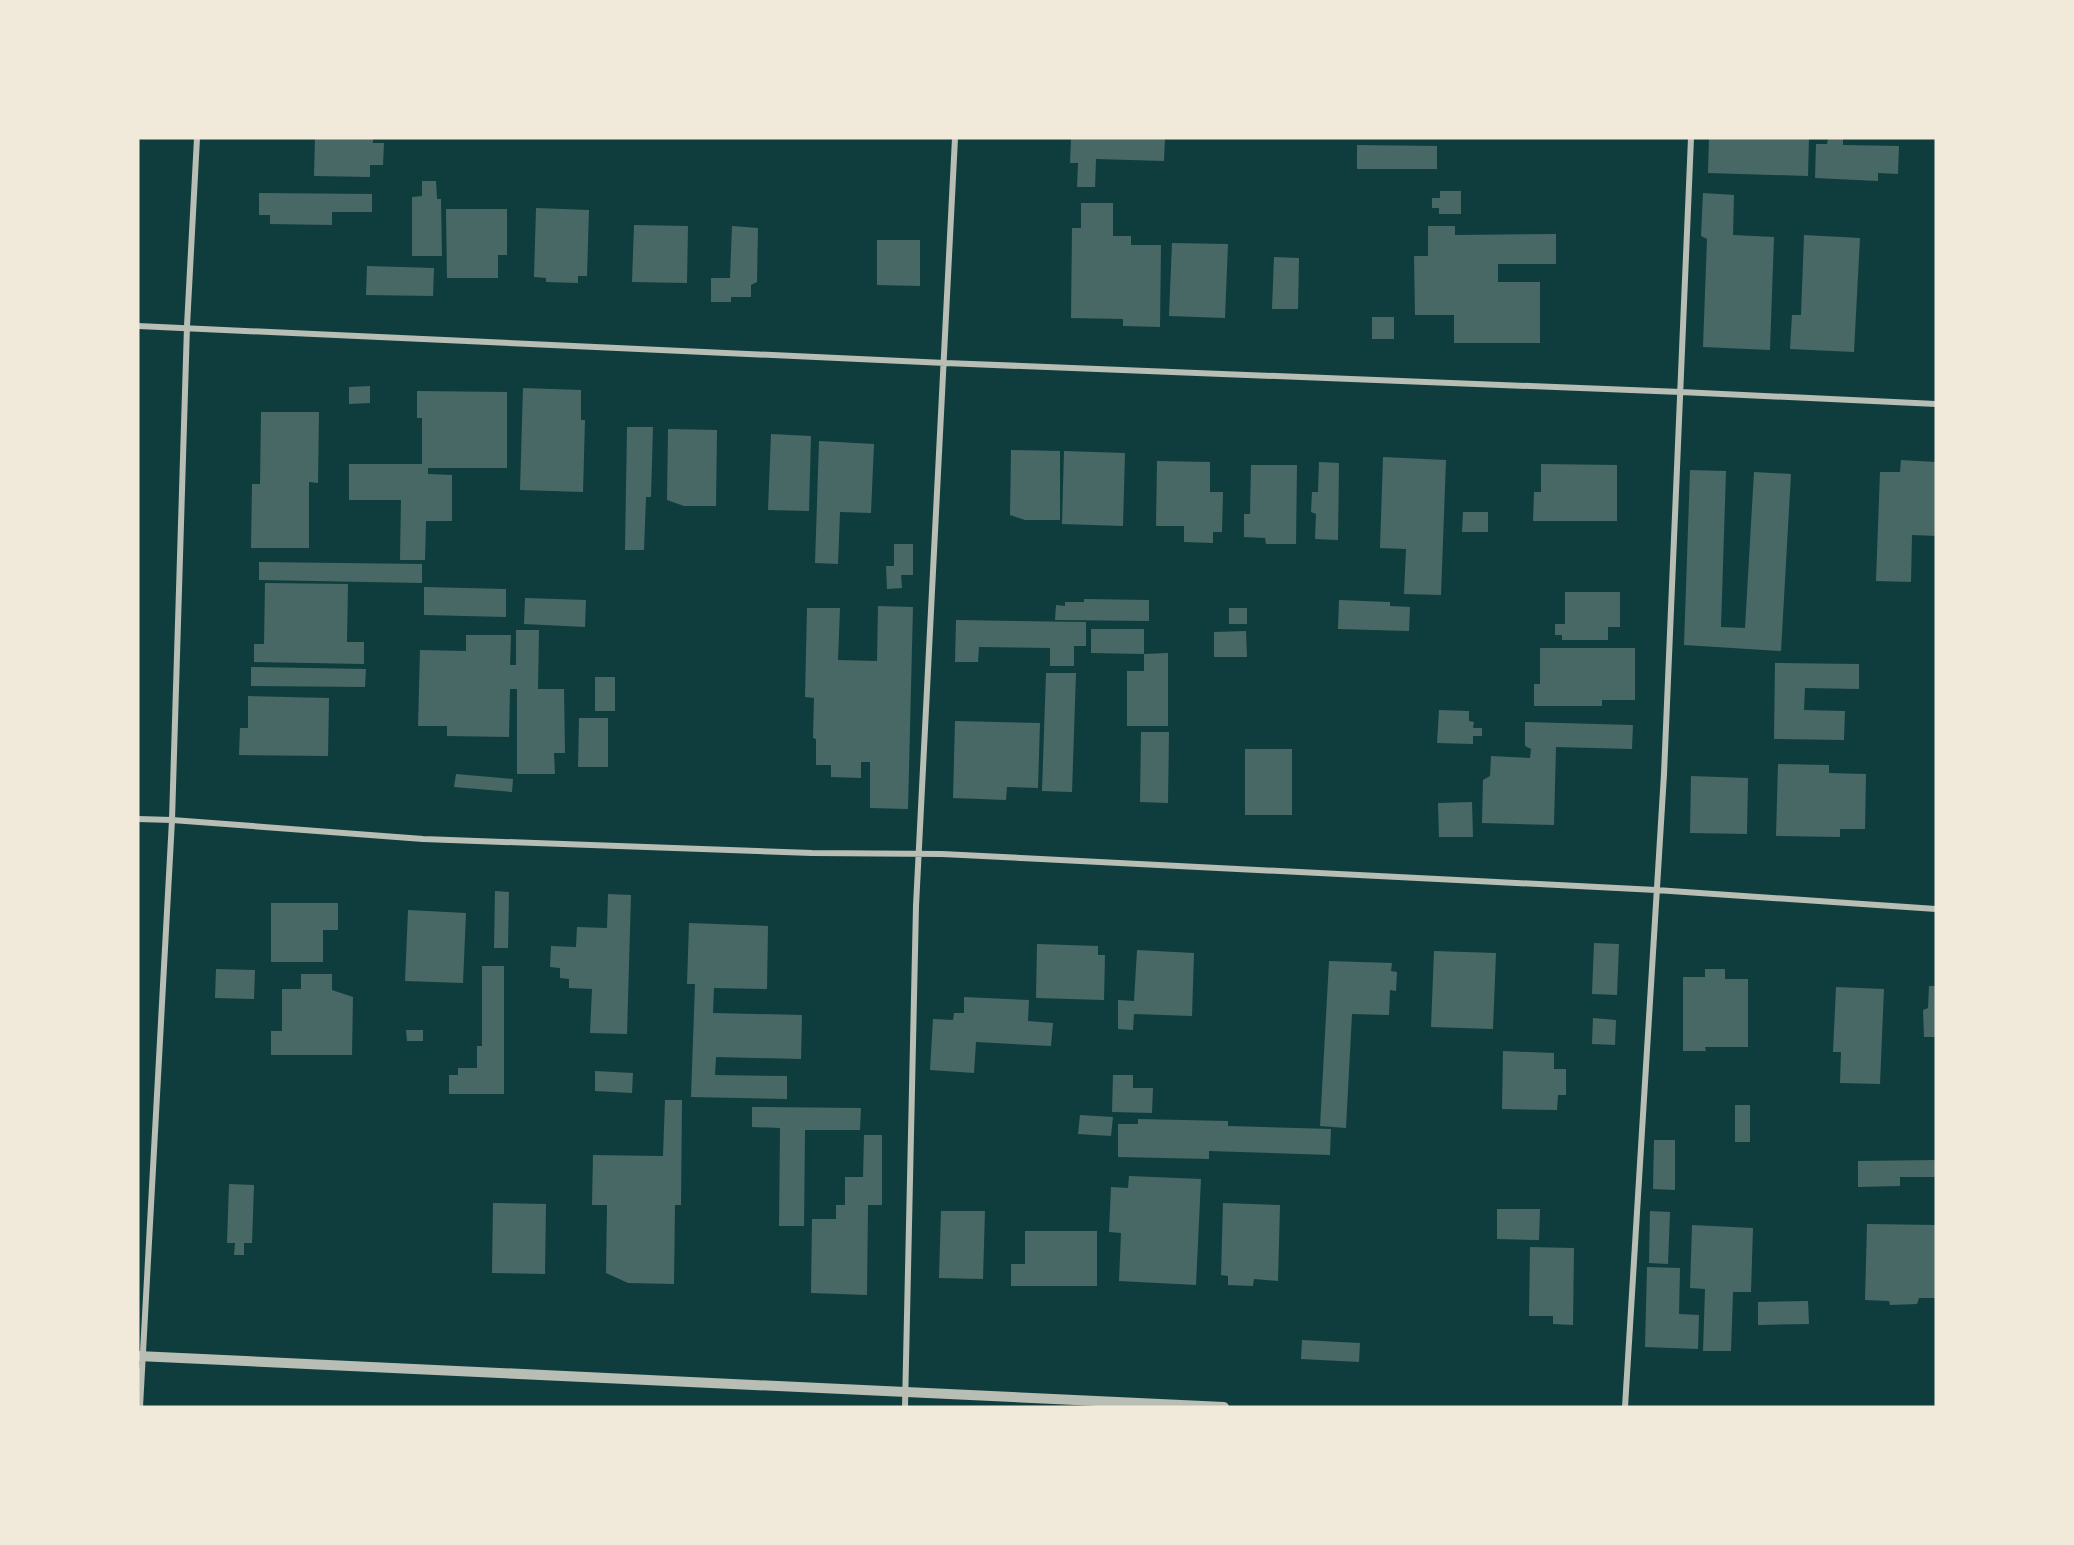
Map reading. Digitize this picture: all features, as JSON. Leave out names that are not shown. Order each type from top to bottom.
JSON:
[{"type":"street","points":[[140,1407],[172,820],[187,326],[196,138]]},
{"type":"street","points":[[904,1407],[918,853],[955,138]]},
{"type":"street","points":[[1625,1407],[1665,750],[1691,138]]},
{"type":"street","points":[[138,326],[187,326],[945,363],[1936,404]]},
{"type":"street","points":[[138,819],[423,839],[812,853],[918,853],[1656,890],[1936,909]]},
{"type":"street","points":[[141,1356],[1224,1407]]},
{"type":"building","points":[[315,138],[373,138],[373,143],[384,143],[383,165],[370,165],[370,177],[314,176]]},
{"type":"building","points":[[1071,138],[1165,138],[1164,161],[1096,159],[1095,187],[1077,187],[1078,163],[1070,163]]},
{"type":"building","points":[[1709,138],[1809,138],[1808,176],[1708,173]]},
{"type":"building","points":[[1828,138],[1843,138],[1843,145],[1899,146],[1898,174],[1878,173],[1878,181],[1815,178],[1816,144],[1827,144]]},
{"type":"building","points":[[1357,145],[1437,146],[1437,169],[1357,169]]},
{"type":"building","points":[[422,181],[436,181],[437,199],[441,199],[442,256],[412,256],[412,197],[422,196]]},
{"type":"building","points":[[1440,191],[1461,191],[1461,214],[1439,214],[1439,208],[1432,208],[1432,198],[1440,198]]},
{"type":"building","points":[[259,193],[372,194],[372,212],[332,212],[332,225],[270,224],[270,215],[259,215]]},
{"type":"building","points":[[1703,193],[1734,195],[1733,235],[1774,237],[1770,350],[1703,347],[1707,239],[1701,236]]},
{"type":"building","points":[[1081,203],[1113,203],[1113,236],[1131,236],[1131,245],[1161,245],[1160,327],[1123,326],[1123,319],[1071,318],[1072,228],[1081,228]]},
{"type":"building","points":[[536,208],[589,210],[587,276],[578,276],[578,283],[546,282],[546,278],[534,277]]},
{"type":"building","points":[[446,209],[507,209],[507,255],[498,255],[498,278],[447,278]]},
{"type":"building","points":[[634,225],[688,226],[687,283],[632,282]]},
{"type":"building","points":[[732,226],[758,228],[757,282],[751,285],[751,297],[731,297],[731,302],[711,302],[711,278],[730,278]]},
{"type":"building","points":[[1428,226],[1455,226],[1455,235],[1556,234],[1556,264],[1498,264],[1498,282],[1540,282],[1540,343],[1454,343],[1454,315],[1415,315],[1414,256],[1428,256]]},
{"type":"building","points":[[1804,235],[1860,238],[1854,352],[1790,349],[1792,315],[1801,315]]},
{"type":"building","points":[[877,240],[920,240],[920,286],[877,285]]},
{"type":"building","points":[[1172,243],[1228,244],[1225,318],[1169,316]]},
{"type":"building","points":[[1274,257],[1299,258],[1298,309],[1272,309]]},
{"type":"building","points":[[367,266],[434,268],[433,296],[366,295]]},
{"type":"building","points":[[1372,317],[1394,317],[1394,339],[1372,339]]},
{"type":"building","points":[[370,386],[370,403],[349,404],[349,387]]},
{"type":"building","points":[[523,388],[581,390],[581,420],[585,420],[583,492],[520,490]]},
{"type":"building","points":[[417,391],[507,392],[507,468],[428,468],[428,474],[452,475],[452,521],[426,521],[425,560],[400,560],[401,500],[349,500],[349,464],[422,464],[422,418],[417,418]]},
{"type":"building","points":[[261,412],[319,412],[318,483],[309,482],[309,548],[251,548],[252,484],[260,484]]},
{"type":"building","points":[[627,427],[653,427],[651,497],[646,497],[644,550],[625,550]]},
{"type":"building","points":[[668,429],[717,430],[716,506],[684,506],[667,500]]},
{"type":"building","points":[[771,434],[811,436],[809,511],[768,510]]},
{"type":"building","points":[[819,441],[874,444],[871,513],[840,512],[838,564],[815,563]]},
{"type":"building","points":[[1011,450],[1060,451],[1060,520],[1025,520],[1010,515]]},
{"type":"building","points":[[1064,451],[1125,453],[1123,526],[1062,524]]},
{"type":"building","points":[[1383,457],[1446,460],[1441,595],[1404,594],[1406,549],[1380,548]]},
{"type":"building","points":[[1901,460],[1936,462],[1936,536],[1912,535],[1911,582],[1876,581],[1880,472],[1900,472]]},
{"type":"building","points":[[1157,461],[1210,462],[1210,492],[1223,492],[1222,532],[1213,532],[1213,543],[1184,542],[1184,526],[1156,526]]},
{"type":"building","points":[[1319,462],[1339,463],[1338,540],[1315,539],[1316,514],[1311,512],[1312,492],[1318,492]]},
{"type":"building","points":[[1541,464],[1617,465],[1617,521],[1533,521],[1534,492],[1541,492]]},
{"type":"building","points":[[1251,465],[1297,465],[1296,544],[1266,544],[1265,538],[1244,537],[1244,514],[1250,514]]},
{"type":"building","points":[[1690,470],[1726,471],[1721,627],[1745,628],[1754,472],[1791,474],[1781,651],[1684,645]]},
{"type":"building","points":[[1463,512],[1488,512],[1488,532],[1462,532]]},
{"type":"building","points":[[894,544],[913,544],[913,575],[901,575],[902,588],[887,589],[886,566],[894,566]]},
{"type":"building","points":[[259,562],[422,564],[422,583],[259,580]]},
{"type":"building","points":[[265,583],[348,584],[347,642],[364,642],[364,664],[254,662],[254,644],[264,644]]},
{"type":"building","points":[[424,587],[506,589],[506,617],[424,615]]},
{"type":"building","points":[[1565,592],[1620,592],[1620,627],[1608,627],[1608,640],[1562,640],[1562,635],[1555,635],[1555,624],[1565,624]]},
{"type":"building","points":[[525,598],[586,600],[585,627],[524,624]]},
{"type":"building","points":[[1084,599],[1149,600],[1149,621],[1055,620],[1056,605],[1065,606],[1065,602],[1084,602]]},
{"type":"building","points":[[1339,600],[1390,602],[1390,606],[1410,607],[1409,631],[1338,629]]},
{"type":"building","points":[[878,606],[913,607],[908,809],[870,808],[870,762],[861,762],[861,778],[831,777],[831,765],[816,765],[816,739],[813,738],[814,698],[805,697],[807,608],[840,608],[838,660],[877,661]]},
{"type":"building","points":[[1229,608],[1247,608],[1247,624],[1229,624]]},
{"type":"building","points":[[956,620],[1086,622],[1086,646],[1074,646],[1074,666],[1050,666],[1050,648],[979,647],[978,662],[955,662]]},
{"type":"building","points":[[1091,629],[1144,629],[1144,654],[1091,653]]},
{"type":"building","points":[[516,630],[539,630],[538,689],[564,689],[565,753],[554,753],[555,774],[517,774],[517,689],[510,689],[509,737],[447,736],[447,726],[418,726],[420,650],[466,651],[466,635],[511,635],[510,665],[516,665]]},
{"type":"building","points":[[1246,631],[1247,657],[1214,657],[1214,632]]},
{"type":"building","points":[[1540,648],[1635,648],[1635,700],[1602,700],[1602,706],[1534,706],[1534,684],[1540,684]]},
{"type":"building","points":[[1168,653],[1168,726],[1127,726],[1127,671],[1144,671],[1144,654]]},
{"type":"building","points":[[1775,663],[1859,664],[1859,689],[1805,688],[1804,710],[1845,711],[1844,740],[1774,739]]},
{"type":"building","points":[[251,667],[366,669],[365,687],[251,686]]},
{"type":"building","points":[[1046,673],[1076,673],[1072,792],[1042,791]]},
{"type":"building","points":[[595,677],[615,677],[615,711],[595,711]]},
{"type":"building","points":[[248,696],[329,698],[328,756],[239,755],[240,728],[248,728]]},
{"type":"building","points":[[1439,710],[1469,711],[1469,721],[1474,722],[1473,728],[1482,728],[1482,736],[1473,736],[1473,744],[1437,743]]},
{"type":"building","points":[[579,718],[608,718],[608,767],[578,767]]},
{"type":"building","points":[[955,721],[1040,723],[1038,788],[1007,787],[1006,800],[953,798]]},
{"type":"building","points":[[1525,722],[1633,725],[1632,749],[1556,747],[1554,825],[1482,823],[1483,780],[1490,776],[1491,756],[1530,758],[1531,749],[1525,746]]},
{"type":"building","points":[[1141,732],[1169,732],[1168,803],[1140,802]]},
{"type":"building","points":[[1245,749],[1292,749],[1292,815],[1245,815]]},
{"type":"building","points":[[1778,764],[1829,765],[1829,773],[1866,774],[1865,829],[1840,829],[1840,837],[1776,836]]},
{"type":"building","points":[[456,774],[513,779],[512,792],[454,787]]},
{"type":"building","points":[[1691,776],[1748,778],[1747,834],[1690,833]]},
{"type":"building","points":[[1472,802],[1473,837],[1439,837],[1438,803]]},
{"type":"building","points":[[495,891],[509,892],[508,948],[494,948]]},
{"type":"building","points":[[608,894],[631,895],[627,1034],[590,1033],[592,989],[569,988],[569,979],[560,978],[560,968],[550,967],[551,946],[576,947],[577,927],[607,928]]},
{"type":"building","points":[[271,903],[338,903],[338,930],[323,930],[323,962],[271,962]]},
{"type":"building","points":[[408,910],[466,913],[463,983],[405,981]]},
{"type":"building","points":[[689,923],[768,926],[767,989],[714,988],[713,1013],[802,1015],[801,1059],[716,1057],[715,1075],[787,1076],[787,1099],[691,1097],[695,984],[687,984]]},
{"type":"building","points":[[1594,943],[1619,944],[1617,995],[1592,994]]},
{"type":"building","points":[[1037,944],[1098,946],[1098,955],[1105,955],[1104,1000],[1036,998]]},
{"type":"building","points":[[1137,950],[1194,953],[1192,1016],[1134,1014],[1133,1030],[1118,1029],[1118,1000],[1134,1001]]},
{"type":"building","points":[[1434,951],[1496,953],[1493,1029],[1431,1027]]},
{"type":"building","points":[[1329,961],[1392,963],[1391,971],[1397,972],[1396,991],[1390,990],[1389,1015],[1352,1014],[1346,1128],[1320,1126]]},
{"type":"building","points":[[482,966],[504,966],[504,1094],[449,1094],[449,1075],[458,1075],[458,1068],[477,1068],[477,1046],[482,1046]]},
{"type":"building","points":[[216,969],[255,970],[254,999],[215,998]]},
{"type":"building","points":[[1705,969],[1725,969],[1725,979],[1748,979],[1748,1047],[1705,1047],[1706,1051],[1683,1051],[1683,977],[1705,977]]},
{"type":"building","points":[[301,974],[332,974],[332,990],[353,997],[352,1055],[271,1055],[271,1031],[282,1031],[282,989],[301,989]]},
{"type":"building","points":[[1929,986],[1936,986],[1936,1037],[1924,1037],[1923,1010],[1928,1008]]},
{"type":"building","points":[[1836,987],[1884,989],[1880,1084],[1840,1083],[1841,1052],[1833,1052]]},
{"type":"building","points":[[964,997],[1029,1000],[1028,1021],[1053,1023],[1051,1046],[976,1042],[974,1073],[930,1070],[933,1019],[953,1020],[954,1013],[964,1013]]},
{"type":"building","points":[[1593,1018],[1616,1020],[1615,1045],[1592,1044]]},
{"type":"building","points":[[406,1030],[423,1030],[423,1041],[407,1041]]},
{"type":"building","points":[[1503,1051],[1554,1053],[1554,1069],[1566,1069],[1566,1095],[1558,1095],[1557,1110],[1502,1109]]},
{"type":"building","points":[[595,1071],[633,1073],[632,1093],[595,1091]]},
{"type":"building","points":[[1113,1075],[1133,1075],[1133,1088],[1153,1088],[1152,1113],[1112,1112]]},
{"type":"building","points":[[665,1100],[682,1100],[681,1205],[675,1205],[674,1284],[628,1283],[606,1273],[607,1205],[592,1205],[593,1155],[663,1156]]},
{"type":"building","points":[[1735,1105],[1750,1105],[1750,1142],[1735,1142]]},
{"type":"building","points":[[752,1107],[861,1108],[860,1130],[805,1130],[804,1226],[779,1226],[780,1128],[752,1127]]},
{"type":"building","points":[[1080,1115],[1113,1117],[1111,1136],[1078,1134]]},
{"type":"building","points":[[1138,1119],[1228,1121],[1228,1126],[1331,1129],[1330,1155],[1209,1151],[1209,1159],[1118,1157],[1118,1124],[1138,1124]]},
{"type":"building","points":[[864,1135],[882,1135],[882,1205],[868,1205],[867,1295],[811,1293],[812,1219],[836,1219],[836,1205],[845,1205],[845,1177],[863,1177]]},
{"type":"building","points":[[1654,1140],[1675,1140],[1675,1190],[1653,1189]]},
{"type":"building","points":[[1936,1160],[1936,1177],[1900,1177],[1900,1186],[1858,1187],[1858,1161]]},
{"type":"building","points":[[1129,1176],[1201,1179],[1196,1285],[1119,1281],[1121,1233],[1109,1232],[1111,1187],[1128,1188]]},
{"type":"building","points":[[229,1184],[254,1185],[252,1243],[244,1243],[244,1255],[234,1255],[235,1243],[227,1243]]},
{"type":"building","points":[[493,1203],[546,1204],[545,1274],[492,1273]]},
{"type":"building","points":[[1223,1203],[1280,1205],[1278,1281],[1254,1279],[1253,1286],[1228,1285],[1228,1276],[1221,1275]]},
{"type":"building","points":[[1497,1209],[1540,1209],[1539,1240],[1497,1239]]},
{"type":"building","points":[[941,1211],[985,1211],[983,1279],[939,1278]]},
{"type":"building","points":[[1650,1211],[1670,1212],[1668,1264],[1649,1263]]},
{"type":"building","points":[[1867,1224],[1936,1225],[1936,1298],[1919,1298],[1917,1304],[1890,1305],[1889,1301],[1865,1300]]},
{"type":"building","points":[[1692,1225],[1753,1228],[1751,1292],[1733,1292],[1731,1351],[1703,1351],[1705,1289],[1690,1288]]},
{"type":"building","points":[[1025,1231],[1097,1231],[1097,1286],[1011,1286],[1011,1264],[1025,1264]]},
{"type":"building","points":[[1530,1247],[1574,1248],[1573,1325],[1553,1324],[1553,1316],[1529,1316]]},
{"type":"building","points":[[1647,1267],[1680,1268],[1679,1314],[1699,1315],[1698,1349],[1645,1347]]},
{"type":"building","points":[[1808,1301],[1809,1324],[1758,1325],[1758,1302]]},
{"type":"building","points":[[1302,1340],[1360,1343],[1359,1362],[1301,1359]]}]
